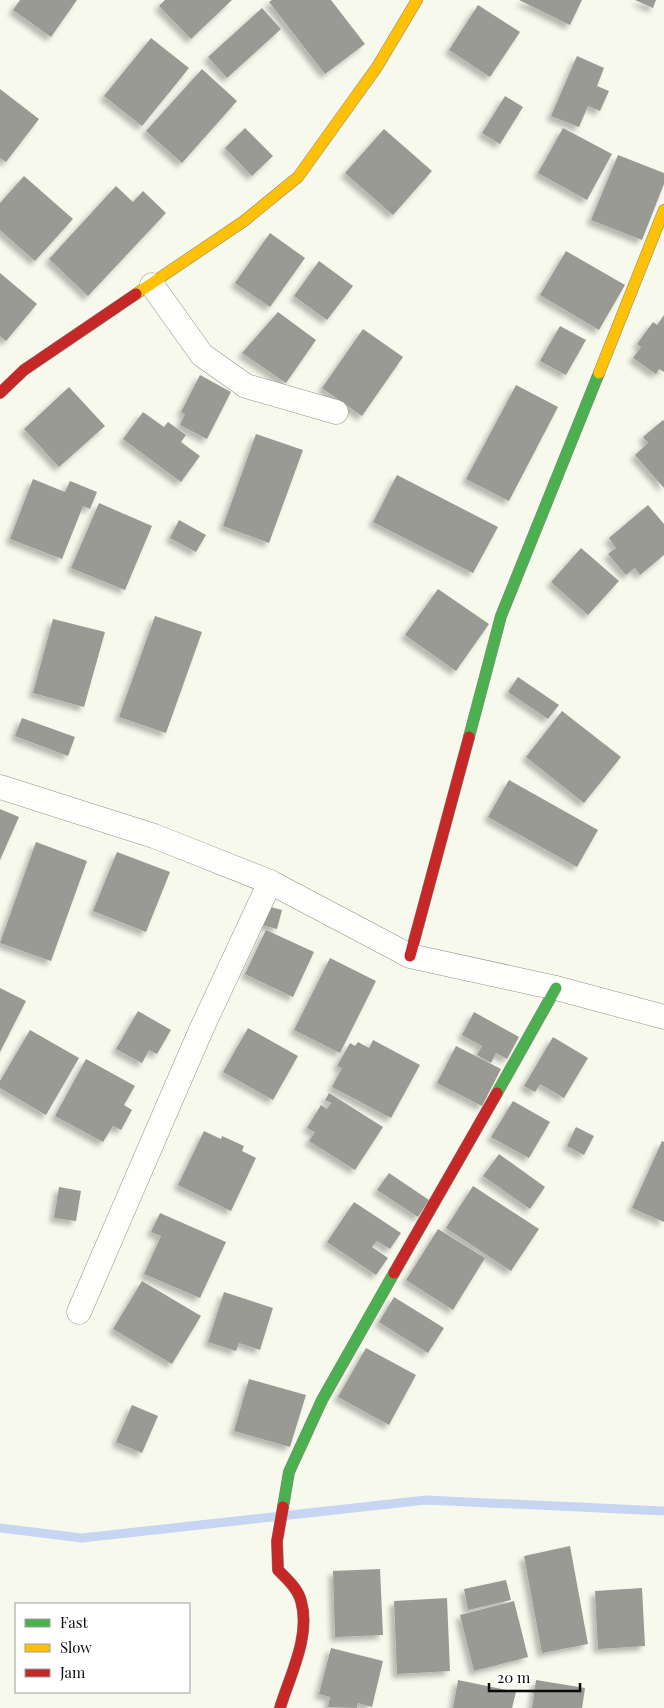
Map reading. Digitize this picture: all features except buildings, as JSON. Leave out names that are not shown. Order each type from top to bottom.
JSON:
[{"type":"street","points":[[0,393],[24,370],[244,221],[298,177],[377,67],[417,0]]},
{"type":"street","points":[[410,956],[501,616],[664,210]]},
{"type":"street","points":[[152,285],[202,355],[246,386],[336,412]]},
{"type":"street","points":[[0,787],[154,836],[270,882],[410,956],[556,988],[664,1017]]},
{"type":"street","points":[[79,1312],[201,1030],[270,882]]},
{"type":"street","points":[[280,1708],[304,1631],[301,1601],[293,1586],[278,1570],[277,1541],[290,1472],[322,1400],[556,988]]},
{"type":"waterway","points":[[0,1528],[82,1538],[426,1500],[664,1511]]},
{"type":"traffic: fast","points":[[469,737],[501,616],[599,373]]},
{"type":"traffic: fast","points":[[497,1093],[556,988]]},
{"type":"traffic: fast","points":[[283,1507],[289,1472],[322,1400],[394,1273]]},
{"type":"traffic: slow","points":[[136,294],[244,221],[298,177],[377,67],[417,0]]},
{"type":"traffic: slow","points":[[599,373],[664,210]]},
{"type":"traffic: jam","points":[[0,393],[24,370],[136,294]]},
{"type":"traffic: jam","points":[[410,956],[469,737]]},
{"type":"traffic: jam","points":[[394,1273],[497,1093]]},
{"type":"traffic: jam","points":[[280,1708],[298,1655],[303,1628],[300,1597],[292,1584],[278,1570],[277,1541],[283,1507]]}]
